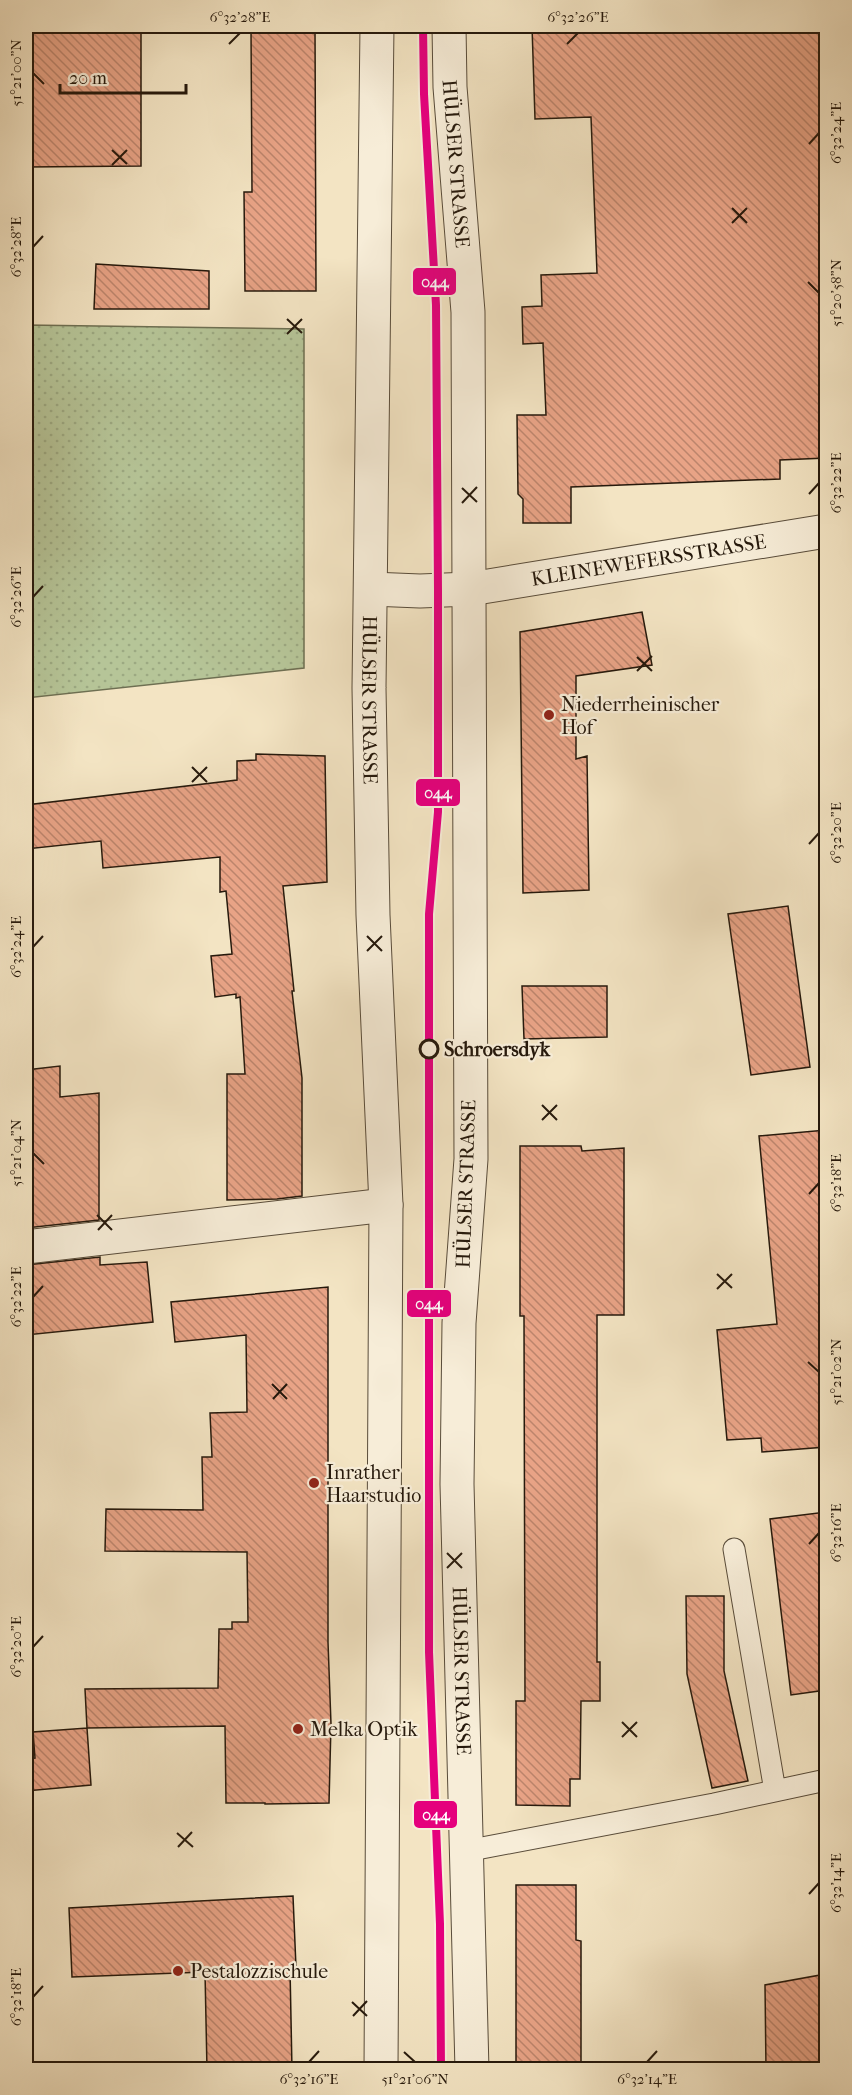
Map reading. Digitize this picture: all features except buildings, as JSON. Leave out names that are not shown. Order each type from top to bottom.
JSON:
[{"type":"street","name":"HÜLSER STRASSE","points":[[377,26],[369,688],[373,915],[386,1205],[381,2070]]},
{"type":"street","name":"HÜLSER STRASSE","points":[[448,26],[450,87],[468,312],[471,1159],[459,1323],[457,1484],[472,2070]]},
{"type":"street","name":"KLEINEWEFERSSTRASSE","points":[[470,589],[826,531]]},
{"type":"street","name":"HÜLSER STRASSE","points":[[371,590],[470,589]]},
{"type":"street","points":[[30,1247],[386,1205]]},
{"type":"lane","points":[[734,1549],[775,1791]]},
{"type":"lane","points":[[466,1851],[826,1780]]},
{"type":"green space","points":[[26,325],[304,329],[304,668],[26,698]]},
{"type":"transit line","name":"044","points":[[423,26],[424,94],[436,305],[438,812],[429,914],[429,1652],[440,1924],[441,2070]]},
{"type":"place","name":"Niederrheinischer Hof","points":[[549,715]]},
{"type":"place","name":"Schroersdyk","points":[[429,1049]]},
{"type":"place","name":"Inrather Haarstudio","points":[[314,1483]]},
{"type":"place","name":"Melka Optik","points":[[298,1729]]},
{"type":"place","name":"Pestalozzischule","points":[[178,1971]]}]
